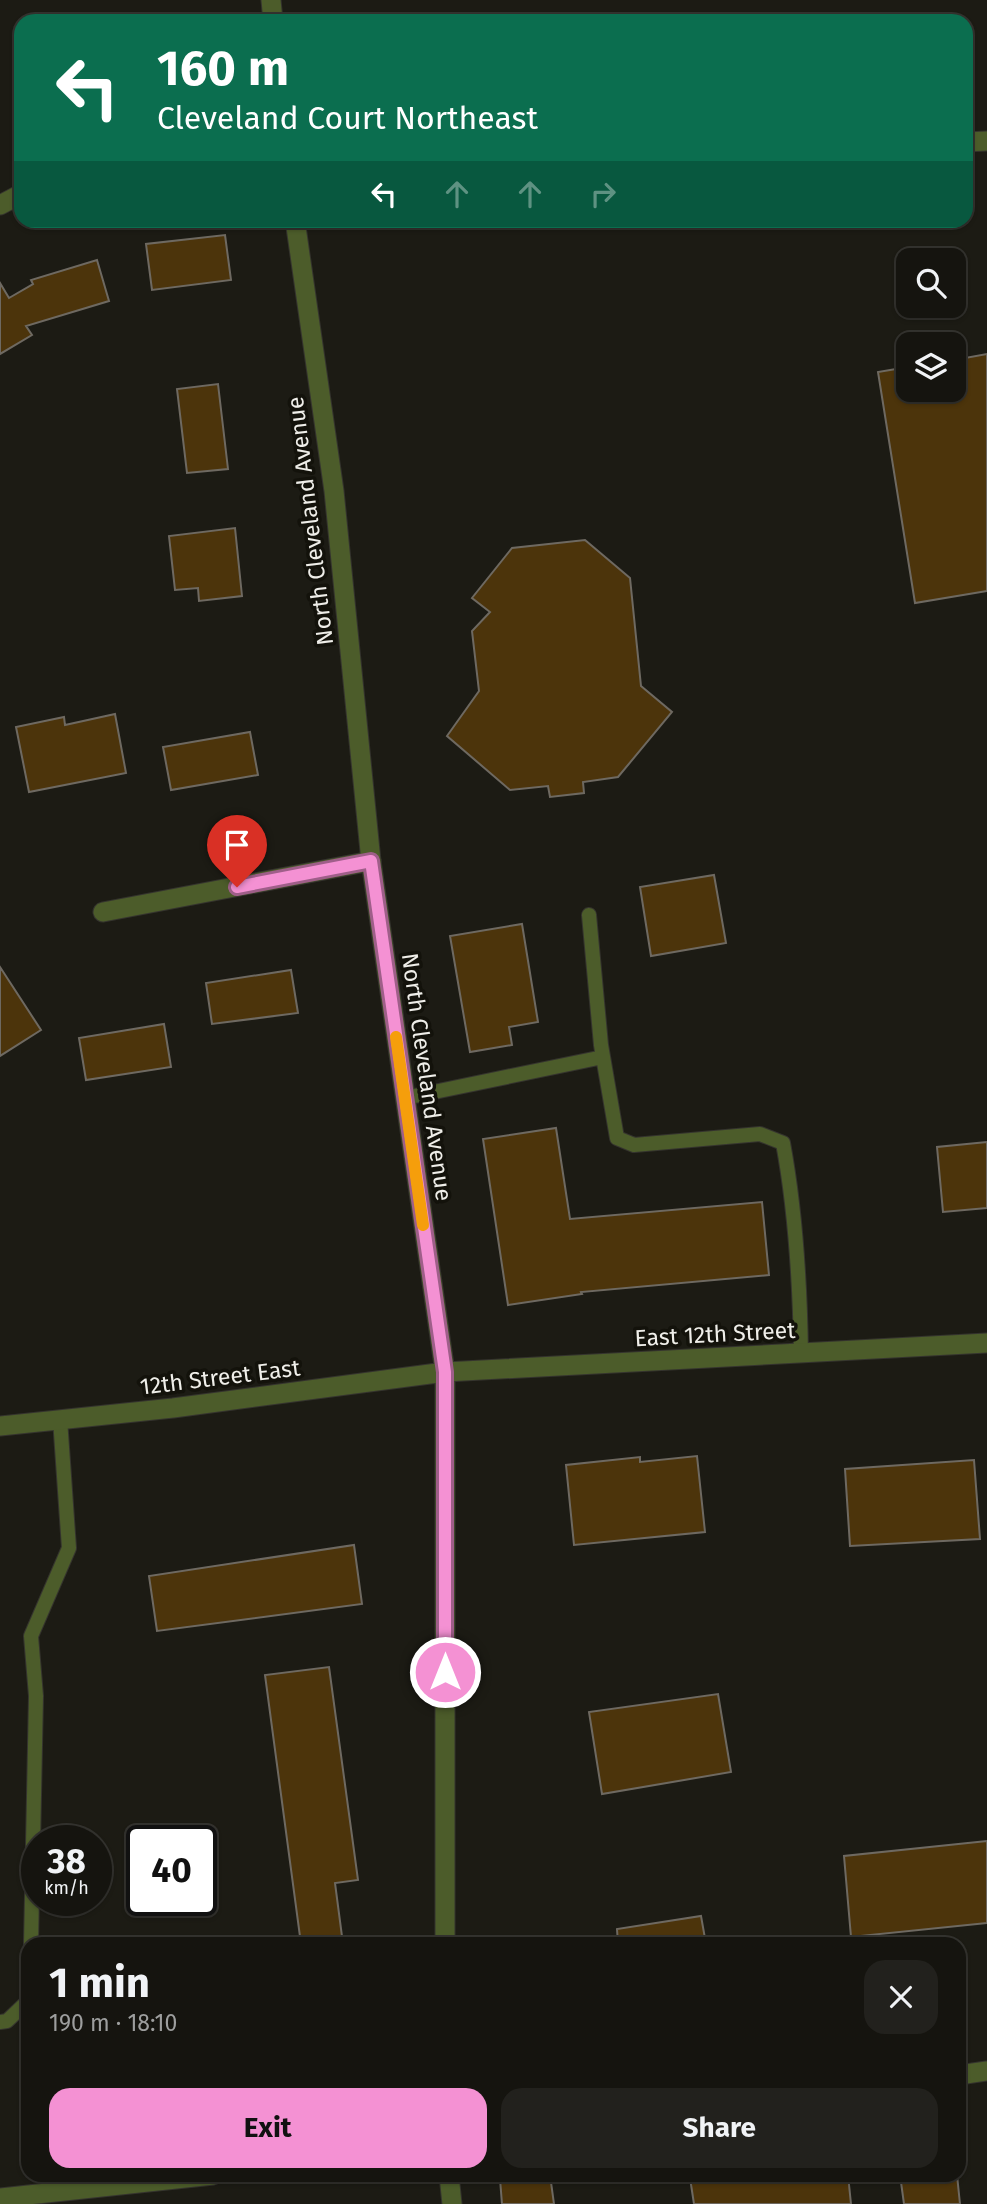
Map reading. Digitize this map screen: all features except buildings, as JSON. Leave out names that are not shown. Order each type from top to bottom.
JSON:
[{"type":"street","name":"North Cleveland Avenue","points":[[297,228],[334,491],[371,861],[445,1372],[445,1937]]},
{"type":"street","points":[[103,912],[371,861]]},
{"type":"street","name":"East 12th Street","points":[[445,1372],[987,1343]]},
{"type":"street","name":"12th Street East","points":[[0,1426],[173,1408],[445,1372]]},
{"type":"street","points":[[966,2074],[987,2071]]},
{"type":"street","points":[[0,2198],[148,2182]]},
{"type":"street","points":[[450,2182],[452,2204]]},
{"type":"lane","points":[[589,915],[603,1057],[617,1138],[634,1145],[760,1134],[783,1143],[800,1288],[801,1354]]},
{"type":"lane","points":[[405,1098],[603,1057]]},
{"type":"lane","points":[[31,1937],[36,1696],[31,1636],[69,1548],[60,1419]]},
{"type":"lane","points":[[0,2022],[7,2021],[21,2008]]},
{"type":"slow traffic","points":[[396,1037],[423,1225]]},
{"type":"route","points":[[237,887],[371,861],[445,1372],[445,1672]]}]
